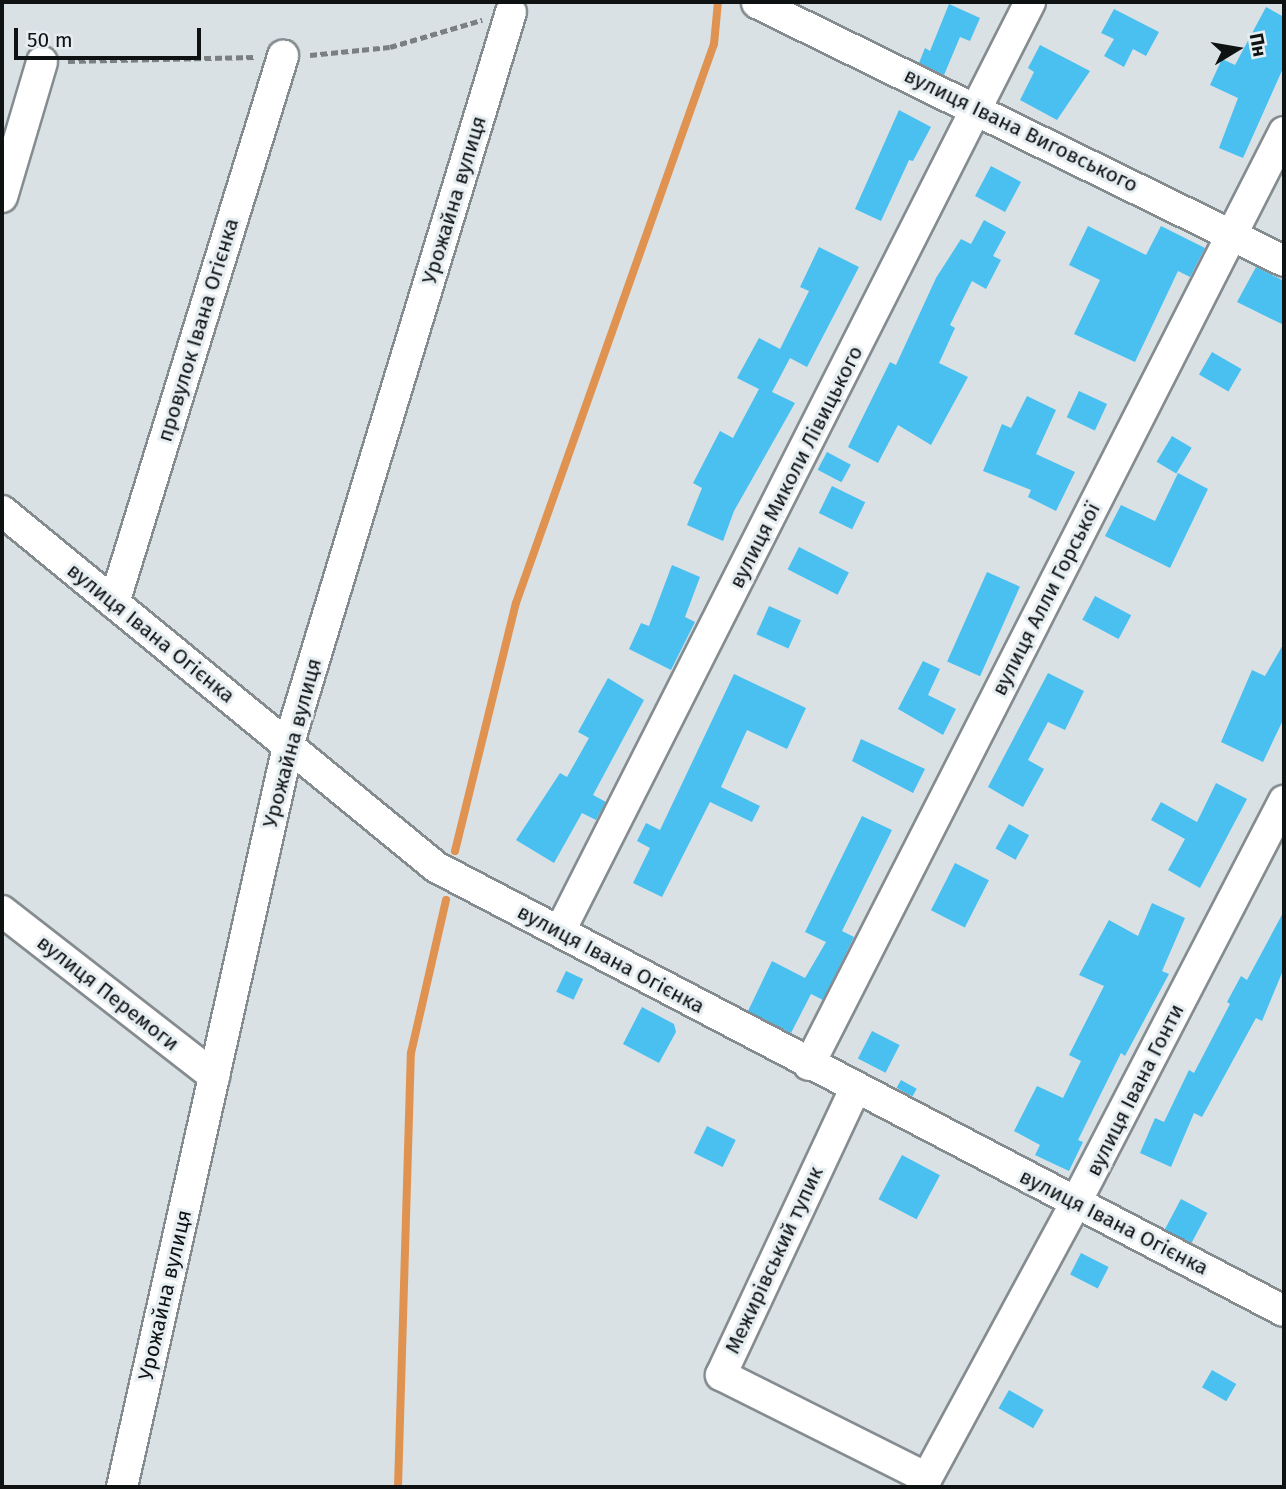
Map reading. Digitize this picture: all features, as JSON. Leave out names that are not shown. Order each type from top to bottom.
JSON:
[{"type":"street","name":"вулиця Миколи Лівицького","points":[[560,931],[1030,2]]},
{"type":"street","name":"вулиця Івана Виговського","points":[[757,3],[1233,233],[1284,261]]},
{"type":"street","name":"Урожайна вулиця","points":[[122,1487],[288,746],[511,12]]},
{"type":"street","name":"провулок Івана Огієнка","points":[[114,603],[283,56]]},
{"type":"street","points":[[2,197],[41,62]]},
{"type":"street","name":"вулиця Алли Горської","points":[[809,1065],[1284,132]]},
{"type":"street","name":"вулиця Івана Огієнка","points":[[2,511],[436,867],[809,1065],[1284,1311]]},
{"type":"street","name":"вулиця Івана Гонти","points":[[924,1483],[1076,1202],[1284,801]]},
{"type":"street","name":"вулиця Перемоги","points":[[2,911],[214,1076]]},
{"type":"street","name":"Межирівський тупик","points":[[855,1089],[721,1375],[924,1483]]},
{"type":"building","points":[[949,4],[980,18],[970,41],[960,37],[944,75],[919,63],[925,48],[930,51]]},
{"type":"building","points":[[1266,7],[1284,17],[1284,66],[1243,158],[1219,148],[1238,98],[1210,85],[1222,59],[1235,65]]},
{"type":"building","points":[[1114,9],[1159,32],[1146,56],[1133,49],[1124,67],[1104,56],[1114,39],[1101,33]]},
{"type":"building","points":[[1040,45],[1090,71],[1057,120],[1020,100],[1034,72],[1028,68]]},
{"type":"building","points":[[899,110],[931,127],[913,161],[909,160],[881,221],[855,209]]},
{"type":"building","points":[[991,166],[1021,182],[1005,212],[975,196]]},
{"type":"building","points":[[984,220],[1006,232],[993,256],[1001,260],[986,289],[972,281],[950,325],[955,328],[939,363],[968,377],[931,445],[898,425],[878,463],[848,447],[890,362],[896,365],[936,278],[961,239],[971,244]]},
{"type":"building","points":[[1088,226],[1146,255],[1161,226],[1205,248],[1190,277],[1178,271],[1135,362],[1074,334],[1100,280],[1069,265]]},
{"type":"building","points":[[819,247],[859,267],[807,367],[790,358],[772,392],[795,403],[734,511],[723,541],[687,525],[702,488],[693,483],[720,431],[733,438],[759,389],[737,378],[759,338],[780,349],[809,291],[800,287]]},
{"type":"building","points":[[1256,267],[1284,281],[1284,325],[1237,302]]},
{"type":"building","points":[[1212,352],[1241,369],[1228,392],[1199,375]]},
{"type":"building","points":[[1079,391],[1107,404],[1095,430],[1067,417]]},
{"type":"building","points":[[1027,396],[1056,410],[1036,454],[1075,472],[1056,511],[1028,497],[1031,490],[983,471],[1002,424],[1011,428]]},
{"type":"building","points":[[1172,436],[1192,448],[1176,474],[1157,462]]},
{"type":"building","points":[[827,452],[851,465],[841,482],[818,470]]},
{"type":"building","points":[[1178,473],[1208,489],[1170,568],[1105,536],[1121,505],[1155,521]]},
{"type":"building","points":[[832,486],[865,502],[852,529],[819,513]]},
{"type":"building","points":[[799,547],[849,572],[838,595],[788,569]]},
{"type":"building","points":[[672,565],[700,577],[685,617],[695,622],[671,670],[629,649],[641,623],[649,626]]},
{"type":"building","points":[[987,572],[1020,587],[980,676],[947,662]]},
{"type":"building","points":[[1095,596],[1131,615],[1119,639],[1082,620]]},
{"type":"building","points":[[769,606],[801,620],[788,649],[756,634]]},
{"type":"building","points":[[1284,643],[1284,718],[1263,762],[1221,742],[1252,670],[1265,676]]},
{"type":"building","points":[[923,661],[940,669],[928,695],[956,709],[943,735],[898,709]]},
{"type":"building","points":[[1048,673],[1084,691],[1065,730],[1048,722],[1028,760],[1044,769],[1023,807],[988,787]]},
{"type":"building","points":[[734,674],[806,708],[787,749],[747,730],[721,787],[760,806],[752,822],[710,802],[662,897],[633,883],[650,848],[637,841],[646,823],[660,830]]},
{"type":"building","points":[[608,678],[644,700],[593,795],[606,802],[596,820],[582,813],[554,863],[516,840],[560,773],[567,777],[589,738],[578,732]]},
{"type":"building","points":[[861,739],[925,769],[913,793],[852,761]]},
{"type":"building","points":[[1216,783],[1247,799],[1200,888],[1168,870],[1185,839],[1151,820],[1161,802],[1197,822]]},
{"type":"building","points":[[862,816],[892,830],[842,931],[854,937],[823,1000],[811,994],[791,1033],[748,1011],[772,961],[805,978],[826,942],[805,932]]},
{"type":"building","points":[[1009,824],[1029,835],[1016,860],[995,848]]},
{"type":"building","points":[[955,863],[989,880],[965,927],[931,910]]},
{"type":"building","points":[[1152,903],[1185,918],[1162,971],[1169,974],[1125,1056],[1121,1053],[1078,1140],[1083,1142],[1069,1171],[1035,1155],[1040,1145],[1014,1131],[1037,1086],[1063,1098],[1081,1061],[1069,1055],[1104,986],[1079,975],[1109,920],[1138,936]]},
{"type":"building","points":[[1284,911],[1284,968],[1262,1021],[1256,1018],[1202,1117],[1194,1113],[1171,1167],[1140,1153],[1155,1118],[1164,1122],[1189,1070],[1194,1073],[1230,1004],[1227,1002],[1241,976],[1247,980]]},
{"type":"building","points":[[566,971],[583,979],[573,1000],[556,992]]},
{"type":"building","points":[[642,1007],[674,1024],[676,1032],[659,1063],[623,1044]]},
{"type":"building","points":[[872,1031],[900,1045],[886,1073],[858,1059]]},
{"type":"building","points":[[901,1080],[917,1089],[912,1097],[897,1088]]},
{"type":"building","points":[[707,1126],[736,1140],[723,1167],[694,1153]]},
{"type":"building","points":[[902,1155],[940,1175],[916,1219],[879,1199]]},
{"type":"building","points":[[1181,1199],[1207,1213],[1192,1243],[1165,1229]]},
{"type":"building","points":[[1081,1253],[1109,1267],[1098,1288],[1070,1274]]},
{"type":"building","points":[[1212,1370],[1236,1384],[1226,1401],[1202,1387]]},
{"type":"building","points":[[1009,1390],[1044,1410],[1033,1428],[998,1408]]},
{"type":"waterway","points":[[455,851],[516,603],[714,44],[718,2]]},
{"type":"waterway","points":[[398,1487],[411,1053],[446,900]]}]
